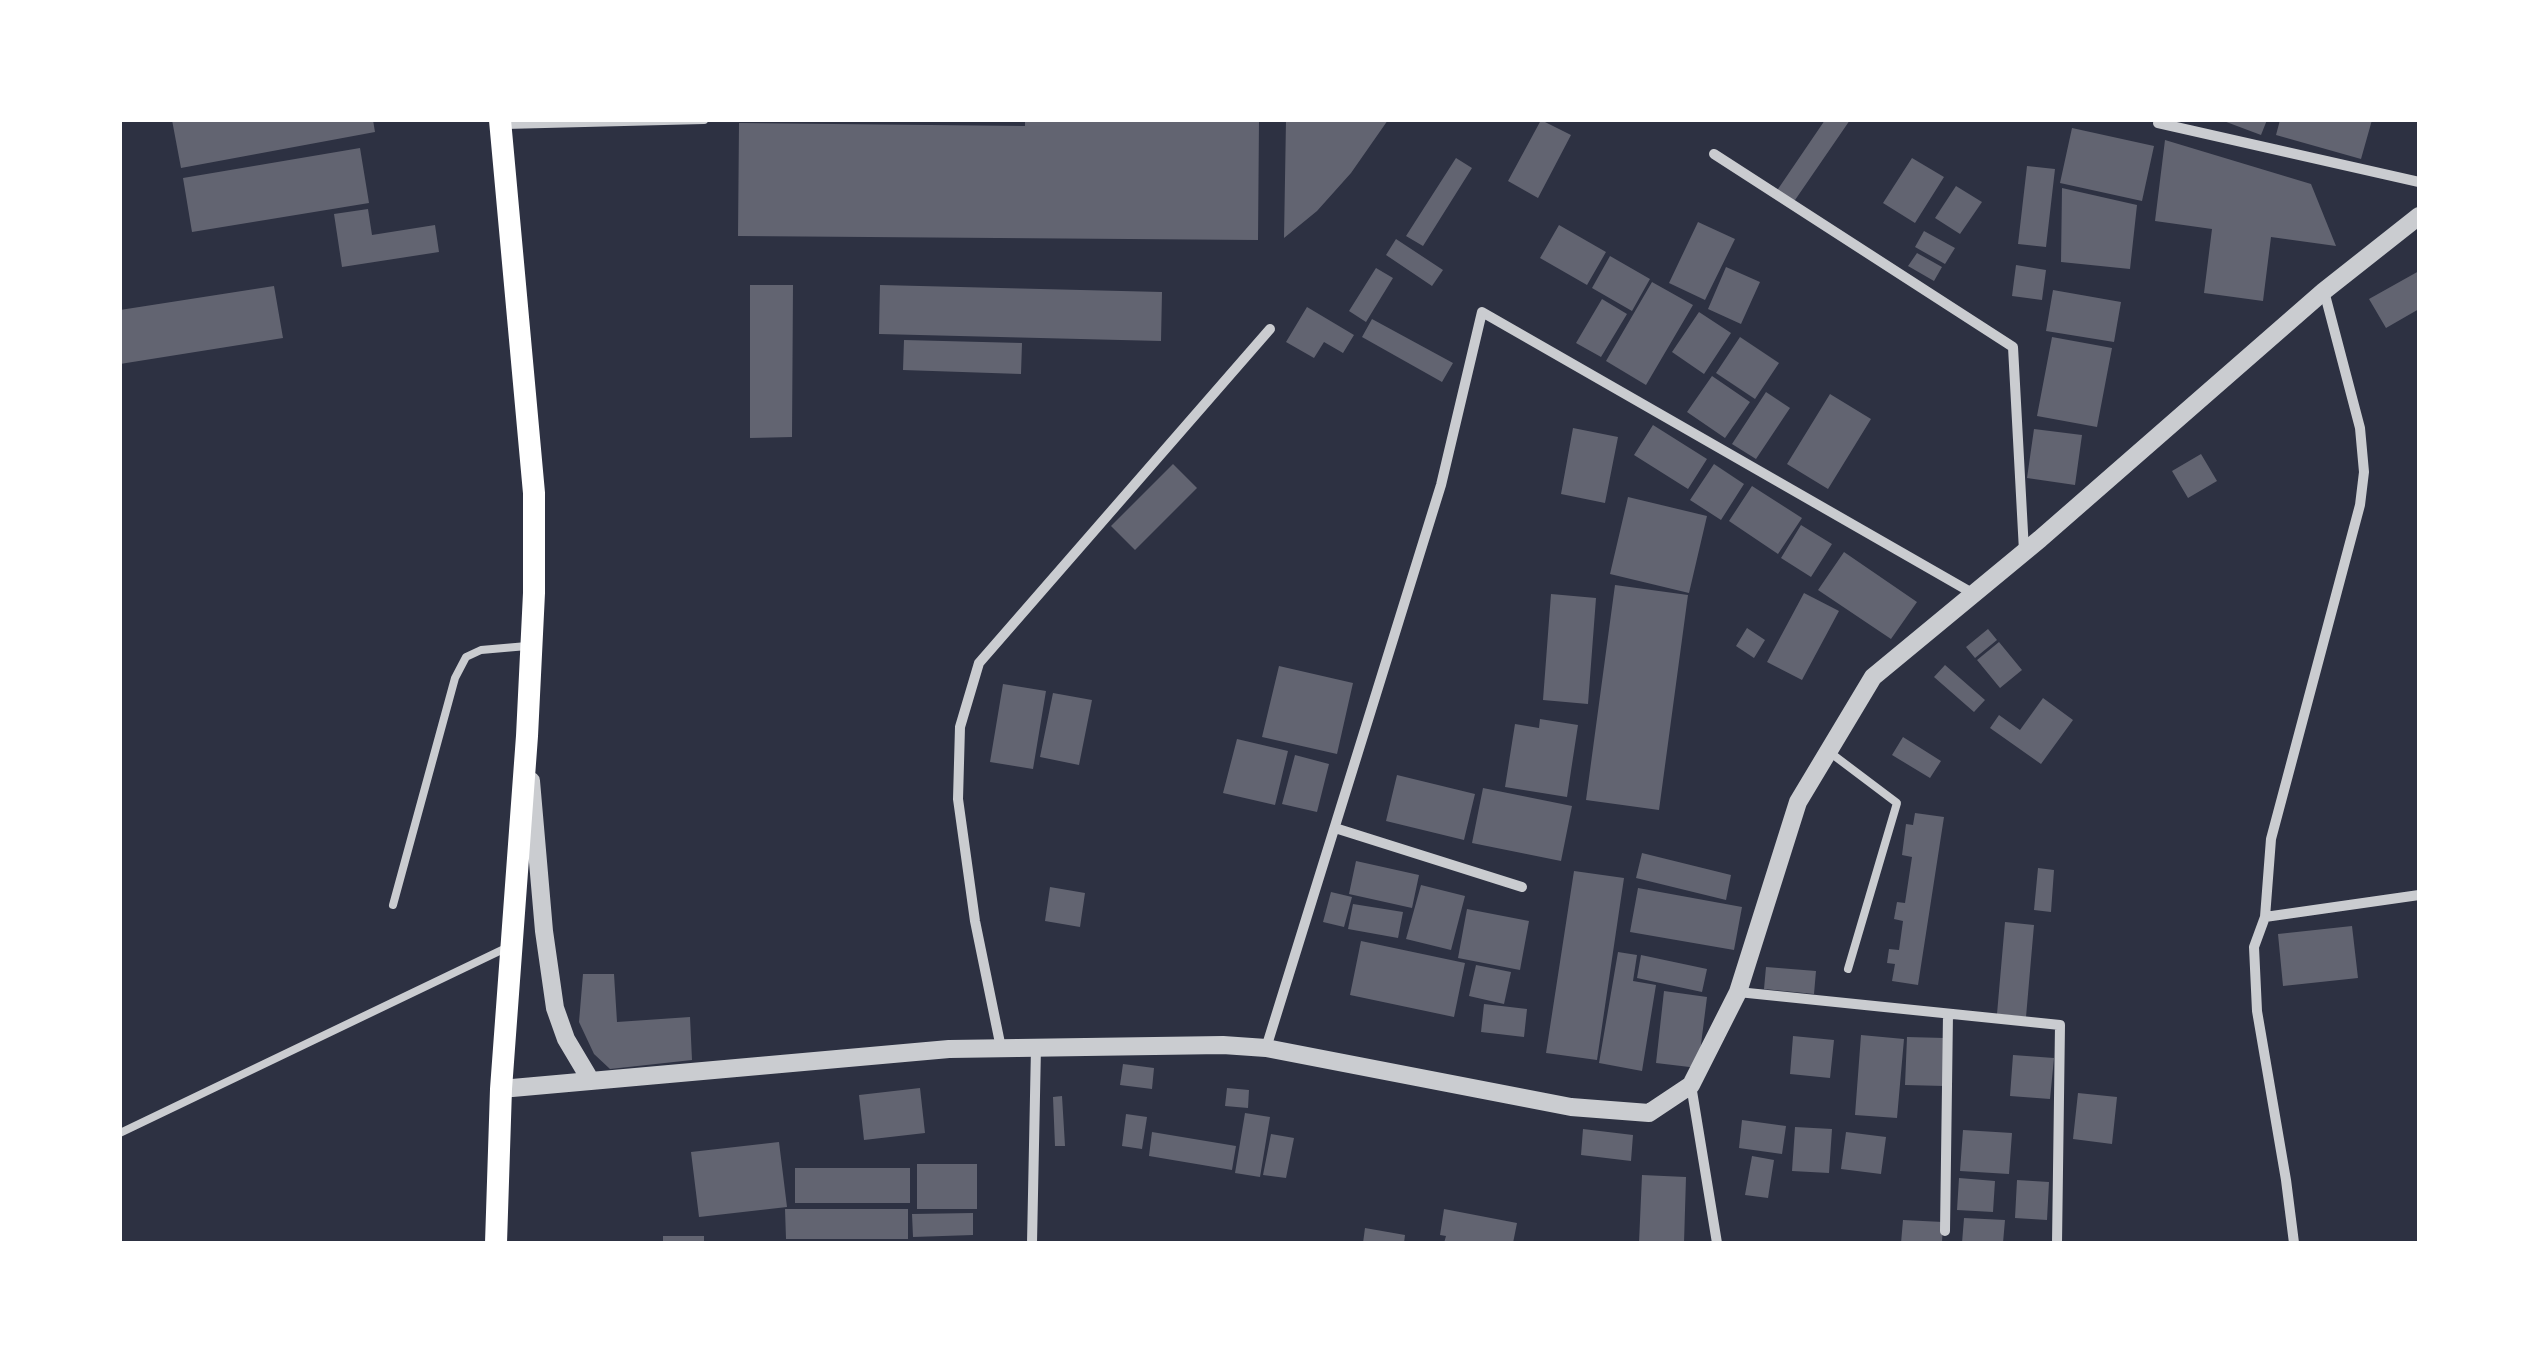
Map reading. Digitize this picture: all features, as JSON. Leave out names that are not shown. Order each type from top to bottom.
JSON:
[{"type":"highway","points":[[496,1243],[501,1089],[532,646],[534,493],[500,122]]},
{"type":"street","points":[[2198,132],[2202,120]]},
{"type":"street","points":[[2158,124],[2419,182]]},
{"type":"street","points":[[1714,154],[2013,347],[2024,552]]},
{"type":"street","points":[[501,1089],[949,1049],[1224,1045],[1266,1048],[1590,1108],[1649,1113],[1691,1085],[1738,992],[1798,802],[1873,677],[2024,552],[2324,291],[2419,216]]},
{"type":"street","points":[[2294,1243],[2257,1012],[2254,947],[2265,916],[2271,839],[2351,540],[2364,472],[2360,428],[2324,291]]},
{"type":"street","points":[[1266,1048],[1441,485],[1482,312],[1974,594]]},
{"type":"street","points":[[1002,1048],[975,921],[958,799],[960,726],[979,664],[1270,329]]},
{"type":"street","points":[[527,736],[554,1008],[566,1040],[591,1081]]},
{"type":"street","points":[[1334,828],[1522,887]]},
{"type":"street","points":[[2265,916],[2419,895]]},
{"type":"street","points":[[1738,992],[2060,1025],[2057,1243]]},
{"type":"street","points":[[1945,1230],[1948,1014]]},
{"type":"street","points":[[1032,1243],[1036,1047]]},
{"type":"street","points":[[1691,1085],[1717,1243]]},
{"type":"lane","points":[[500,122],[704,120]]},
{"type":"lane","points":[[393,905],[455,678],[466,657],[481,650],[532,646]]},
{"type":"lane","points":[[1828,752],[1897,804],[1848,969]]},
{"type":"lane","points":[[120,1133],[512,945]]},
{"type":"building","points":[[172,120],[373,120],[375,132],[181,168]]},
{"type":"building","points":[[1025,120],[1259,120],[1258,240],[738,236],[739,123],[1025,126]]},
{"type":"building","points":[[1286,120],[1388,120],[1351,173],[1317,211],[1284,238]]},
{"type":"building","points":[[1541,120],[1571,135],[1538,198],[1508,181]]},
{"type":"building","points":[[1825,120],[1850,120],[1793,203],[1776,192]]},
{"type":"building","points":[[2221,120],[2267,120],[2261,135]]},
{"type":"building","points":[[2280,120],[2372,120],[2361,159],[2276,135]]},
{"type":"building","points":[[2072,128],[2154,146],[2142,201],[2060,183]]},
{"type":"building","points":[[2165,140],[2311,184],[2336,246],[2271,237],[2263,301],[2204,293],[2212,229],[2155,221]]},
{"type":"building","points":[[360,148],[369,203],[192,232],[183,178]]},
{"type":"building","points":[[1456,158],[1472,168],[1423,246],[1406,236]]},
{"type":"building","points":[[1912,158],[1944,177],[1915,223],[1883,203]]},
{"type":"building","points":[[2027,166],[2055,169],[2046,247],[2018,244]]},
{"type":"building","points":[[1956,186],[1982,202],[1960,234],[1935,218]]},
{"type":"building","points":[[2062,188],[2137,205],[2130,269],[2061,262]]},
{"type":"building","points":[[368,209],[372,235],[435,225],[439,252],[342,267],[334,214]]},
{"type":"building","points":[[1698,222],[1735,239],[1705,300],[1669,283]]},
{"type":"building","points":[[1559,225],[1606,252],[1587,285],[1540,258]]},
{"type":"building","points":[[1924,231],[1955,248],[1945,264],[1915,247]]},
{"type":"building","points":[[1396,239],[1443,270],[1432,286],[1386,255]]},
{"type":"building","points":[[1917,253],[1942,267],[1934,281],[1908,266]]},
{"type":"building","points":[[1610,256],[1650,279],[1632,311],[1592,288]]},
{"type":"building","points":[[2016,265],[2046,270],[2042,300],[2012,296]]},
{"type":"building","points":[[1726,267],[1760,282],[1741,324],[1708,309]]},
{"type":"building","points":[[1376,268],[1393,278],[1366,322],[1349,311]]},
{"type":"building","points":[[2419,271],[2419,309],[2386,328],[2369,299]]},
{"type":"building","points":[[1652,282],[1693,305],[1646,385],[1606,361]]},
{"type":"building","points":[[750,285],[793,285],[792,437],[750,438]]},
{"type":"building","points":[[880,285],[1162,292],[1161,341],[879,334]]},
{"type":"building","points":[[274,286],[283,338],[120,364],[120,310]]},
{"type":"building","points":[[2053,290],[2121,302],[2114,342],[2046,331]]},
{"type":"building","points":[[1602,299],[1627,314],[1601,357],[1576,343]]},
{"type":"building","points":[[1307,307],[1354,335],[1343,353],[1324,342],[1314,358],[1286,342]]},
{"type":"building","points":[[1699,312],[1731,333],[1704,374],[1672,352]]},
{"type":"building","points":[[1372,319],[1453,363],[1442,382],[1362,337]]},
{"type":"building","points":[[1740,337],[1779,363],[1755,399],[1716,373]]},
{"type":"building","points":[[2052,337],[2112,348],[2097,427],[2037,416]]},
{"type":"building","points":[[904,340],[1022,343],[1021,374],[903,370]]},
{"type":"building","points":[[1712,376],[1750,402],[1725,438],[1687,412]]},
{"type":"building","points":[[1766,392],[1790,408],[1756,459],[1732,444]]},
{"type":"building","points":[[1830,394],[1871,419],[1828,489],[1787,464]]},
{"type":"building","points":[[1653,425],[1707,459],[1688,489],[1634,455]]},
{"type":"building","points":[[1573,428],[1618,437],[1605,503],[1561,494]]},
{"type":"building","points":[[2034,429],[2082,435],[2075,485],[2027,478]]},
{"type":"building","points":[[2201,454],[2217,481],[2188,498],[2172,471]]},
{"type":"building","points":[[1173,464],[1197,488],[1135,550],[1111,526]]},
{"type":"building","points":[[1714,464],[1744,484],[1721,520],[1690,500]]},
{"type":"building","points":[[1752,486],[1802,518],[1778,554],[1729,521]]},
{"type":"building","points":[[1628,497],[1707,516],[1689,593],[1610,574]]},
{"type":"building","points":[[1801,525],[1832,544],[1811,577],[1781,558]]},
{"type":"building","points":[[1844,552],[1917,602],[1891,639],[1818,590]]},
{"type":"building","points":[[1615,585],[1688,595],[1659,810],[1586,800]]},
{"type":"building","points":[[1804,593],[1839,611],[1802,680],[1767,662]]},
{"type":"building","points":[[1551,594],[1596,598],[1588,704],[1543,700]]},
{"type":"building","points":[[1747,628],[1765,640],[1754,658],[1736,646]]},
{"type":"building","points":[[1988,629],[1997,640],[1975,658],[1966,647]]},
{"type":"building","points":[[1999,642],[2022,670],[2000,688],[1977,660]]},
{"type":"building","points":[[1945,665],[1985,700],[1974,712],[1934,677]]},
{"type":"building","points":[[1279,666],[1353,683],[1337,754],[1262,737]]},
{"type":"building","points":[[1003,684],[1046,691],[1033,769],[990,762]]},
{"type":"building","points":[[1053,693],[1092,700],[1079,765],[1040,757]]},
{"type":"building","points":[[2043,698],[2073,720],[2041,764],[1990,728],[1999,715],[2020,730]]},
{"type":"building","points":[[1540,719],[1578,725],[1567,797],[1505,787],[1515,724],[1539,728]]},
{"type":"building","points":[[1903,737],[1941,761],[1930,778],[1892,755]]},
{"type":"building","points":[[1237,739],[1288,751],[1275,805],[1223,793]]},
{"type":"building","points":[[1295,755],[1329,764],[1317,812],[1282,804]]},
{"type":"building","points":[[1397,775],[1475,794],[1464,840],[1386,821]]},
{"type":"building","points":[[1483,788],[1572,806],[1561,861],[1472,843]]},
{"type":"building","points":[[1915,813],[1944,817],[1918,985],[1892,981],[1895,964],[1887,963],[1889,949],[1899,950],[1903,921],[1894,919],[1897,902],[1905,903],[1912,857],[1902,855],[1906,824],[1913,825]]},
{"type":"building","points":[[1642,853],[1731,875],[1726,900],[1636,878]]},
{"type":"building","points":[[1356,861],[1419,875],[1412,908],[1349,894]]},
{"type":"building","points":[[2038,868],[2054,870],[2051,912],[2034,910]]},
{"type":"building","points":[[1574,871],[1624,878],[1597,1060],[1546,1053]]},
{"type":"building","points":[[1421,885],[1465,896],[1451,950],[1406,939]]},
{"type":"building","points":[[1050,887],[1085,893],[1080,927],[1045,921]]},
{"type":"building","points":[[1638,888],[1742,907],[1734,950],[1630,932]]},
{"type":"building","points":[[1331,892],[1352,897],[1344,927],[1323,922]]},
{"type":"building","points":[[1353,904],[1403,912],[1398,938],[1348,929]]},
{"type":"building","points":[[1467,909],[1529,921],[1520,970],[1458,958]]},
{"type":"building","points":[[2005,922],[2034,925],[2026,1017],[1997,1014]]},
{"type":"building","points":[[2352,926],[2358,978],[2283,986],[2278,934]]},
{"type":"building","points":[[1361,941],[1465,963],[1454,1017],[1350,995]]},
{"type":"building","points":[[1618,952],[1637,955],[1633,981],[1656,985],[1642,1071],[1599,1063]]},
{"type":"building","points":[[1641,955],[1707,969],[1702,992],[1637,978]]},
{"type":"building","points":[[1476,965],[1511,972],[1504,1004],[1469,996]]},
{"type":"building","points":[[1766,967],[1816,971],[1814,994],[1764,989]]},
{"type":"building","points":[[583,974],[614,974],[617,1022],[690,1017],[692,1060],[610,1069],[594,1054],[579,1022]]},
{"type":"building","points":[[1664,991],[1707,997],[1698,1068],[1656,1063]]},
{"type":"building","points":[[1484,1004],[1527,1009],[1524,1037],[1481,1032]]},
{"type":"building","points":[[1861,1035],[1904,1039],[1897,1118],[1855,1115]]},
{"type":"building","points":[[1793,1036],[1834,1040],[1830,1078],[1790,1074]]},
{"type":"building","points":[[1907,1037],[1945,1038],[1944,1086],[1905,1085]]},
{"type":"building","points":[[2013,1055],[2054,1058],[2050,1099],[2010,1096]]},
{"type":"building","points":[[1123,1064],[1154,1068],[1152,1089],[1120,1085]]},
{"type":"building","points":[[920,1088],[925,1133],[864,1140],[859,1095]]},
{"type":"building","points":[[1227,1088],[1249,1090],[1248,1108],[1225,1106]]},
{"type":"building","points":[[2078,1093],[2117,1097],[2112,1144],[2073,1139]]},
{"type":"building","points":[[1062,1096],[1065,1146],[1055,1146],[1053,1097]]},
{"type":"building","points":[[1245,1113],[1270,1117],[1260,1177],[1235,1173]]},
{"type":"building","points":[[1126,1114],[1147,1117],[1142,1149],[1122,1146]]},
{"type":"building","points":[[1742,1120],[1786,1126],[1782,1154],[1739,1148]]},
{"type":"building","points":[[1795,1127],[1832,1129],[1829,1173],[1792,1171]]},
{"type":"building","points":[[1583,1129],[1633,1135],[1631,1161],[1581,1155]]},
{"type":"building","points":[[1963,1130],[2012,1133],[2009,1174],[1960,1171]]},
{"type":"building","points":[[1152,1132],[1236,1146],[1232,1170],[1149,1156]]},
{"type":"building","points":[[1846,1132],[1886,1137],[1881,1174],[1841,1169]]},
{"type":"building","points":[[1271,1134],[1294,1138],[1286,1178],[1263,1175]]},
{"type":"building","points":[[779,1142],[787,1207],[699,1217],[691,1152]]},
{"type":"building","points":[[1752,1156],[1774,1160],[1768,1198],[1745,1195]]},
{"type":"building","points":[[917,1164],[977,1164],[977,1209],[917,1209]]},
{"type":"building","points":[[795,1168],[910,1168],[910,1203],[795,1203]]},
{"type":"building","points":[[1642,1175],[1686,1177],[1684,1243],[1639,1243]]},
{"type":"building","points":[[1959,1178],[1995,1181],[1993,1212],[1957,1210]]},
{"type":"building","points":[[2017,1180],[2049,1182],[2047,1220],[2015,1218]]},
{"type":"building","points":[[785,1209],[908,1209],[908,1239],[786,1239]]},
{"type":"building","points":[[1444,1209],[1517,1223],[1513,1243],[1444,1243],[1446,1236],[1440,1235]]},
{"type":"building","points":[[973,1213],[973,1235],[913,1237],[912,1214]]},
{"type":"building","points":[[1964,1218],[2005,1220],[2003,1243],[1962,1243]]},
{"type":"building","points":[[1903,1220],[1943,1222],[1942,1243],[1901,1243]]},
{"type":"building","points":[[1365,1228],[1405,1235],[1404,1243],[1363,1243]]},
{"type":"building","points":[[663,1236],[704,1236],[704,1243],[663,1243]]}]
